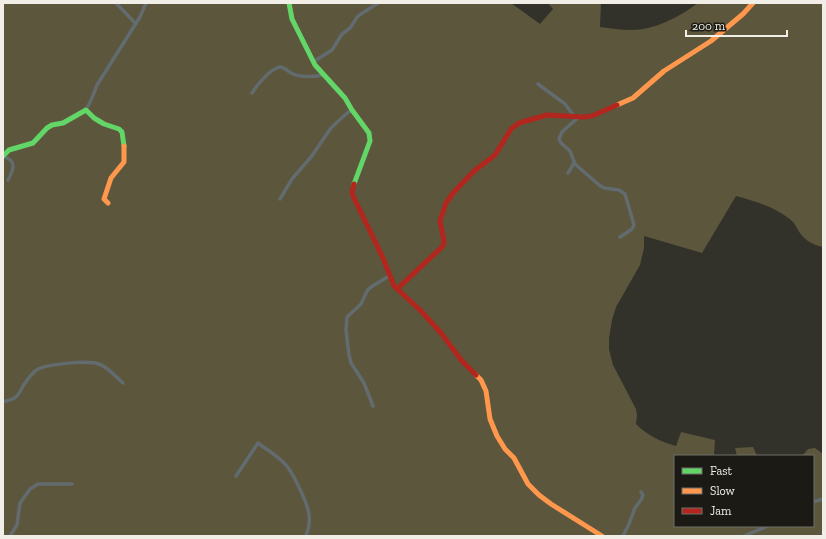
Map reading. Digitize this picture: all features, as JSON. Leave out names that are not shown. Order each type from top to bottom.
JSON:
[{"type":"street","points":[[116,3],[136,24]]},
{"type":"street","points":[[3,156],[13,149],[33,143],[47,128],[52,125],[69,120],[86,110],[97,85],[136,24],[146,3]]},
{"type":"street","points":[[289,3],[292,19],[313,62],[345,98],[367,130],[370,137],[369,145],[352,192],[383,258],[391,282],[441,333],[462,362],[473,370],[481,380],[486,391],[490,419],[497,436],[505,449],[514,458],[528,484],[538,496],[602,536]]},
{"type":"street","points":[[313,62],[332,50],[342,34],[350,28],[358,16],[378,3]]},
{"type":"street","points":[[397,288],[443,246],[444,241],[440,221],[446,203],[453,193],[474,171],[497,151],[512,129],[519,123],[547,115],[592,116],[635,97],[664,71],[711,41],[743,14],[753,3]]},
{"type":"street","points":[[252,93],[256,86],[268,74],[277,68],[284,68],[296,75],[323,75]]},
{"type":"street","points":[[538,84],[565,104],[577,116]]},
{"type":"street","points":[[86,110],[94,118],[104,124],[121,129],[122,132],[124,162],[114,174],[105,193],[104,199],[108,204]]},
{"type":"street","points":[[280,199],[292,179],[311,157],[331,128],[352,110]]},
{"type":"street","points":[[577,116],[562,132],[559,138],[561,143],[570,151],[574,163],[599,186],[623,192],[627,196],[634,225],[632,229],[620,237]]},
{"type":"street","points":[[3,156],[10,159],[12,163],[13,169],[8,180]]},
{"type":"street","points":[[568,173],[570,167],[574,163]]},
{"type":"street","points":[[374,406],[364,383],[351,363],[346,330],[347,317],[361,304],[367,291],[371,287],[389,276]]},
{"type":"street","points":[[3,402],[13,399],[20,394],[25,383],[37,370],[62,364],[98,364],[111,372],[123,383]]},
{"type":"street","points":[[236,476],[258,443],[283,461],[294,478],[308,508],[309,523],[306,536]]},
{"type":"street","points":[[10,536],[17,525],[20,503],[30,489],[38,484],[72,484]]},
{"type":"street","points":[[623,536],[634,508],[643,498],[641,492]]},
{"type":"street","points":[[744,536],[766,527]]},
{"type":"shaded area","points":[[3,3],[511,3],[540,24],[553,9],[548,3],[601,3],[600,27],[631,30],[649,28],[666,22],[698,3],[823,3],[823,247],[815,245],[805,239],[793,222],[787,217],[773,209],[736,196],[702,253],[644,236],[644,248],[640,265],[616,307],[609,338],[609,349],[613,365],[636,409],[636,424],[640,428],[654,438],[676,446],[681,432],[715,440],[714,455],[674,455],[674,527],[814,527],[814,455],[803,455],[808,449],[815,448],[823,454],[823,536],[3,536]]},
{"type":"shaded area","points":[[753,447],[757,455],[737,455],[735,448]]},
{"type":"traffic: fast","points":[[289,3],[292,19],[315,65],[345,98],[369,133],[370,141],[354,184]]},
{"type":"traffic: fast","points":[[3,156],[9,150],[33,143],[47,128],[52,125],[63,123],[86,110],[94,118],[104,124],[119,129],[122,132],[124,146]]},
{"type":"traffic: slow","points":[[617,105],[633,98],[664,71],[711,41],[743,14],[753,3]]},
{"type":"traffic: slow","points":[[108,203],[104,199],[111,178],[124,162],[124,146]]},
{"type":"traffic: slow","points":[[476,375],[481,380],[486,391],[490,419],[497,436],[505,449],[514,458],[528,484],[551,504],[602,536]]},
{"type":"traffic: jam","points":[[397,289],[443,246],[444,241],[440,221],[446,203],[453,193],[474,171],[495,155],[511,129],[519,123],[547,115],[592,116],[617,105]]},
{"type":"traffic: jam","points":[[354,184],[352,192],[353,196],[383,258],[394,286],[420,310],[441,333],[462,361],[476,375]]}]
